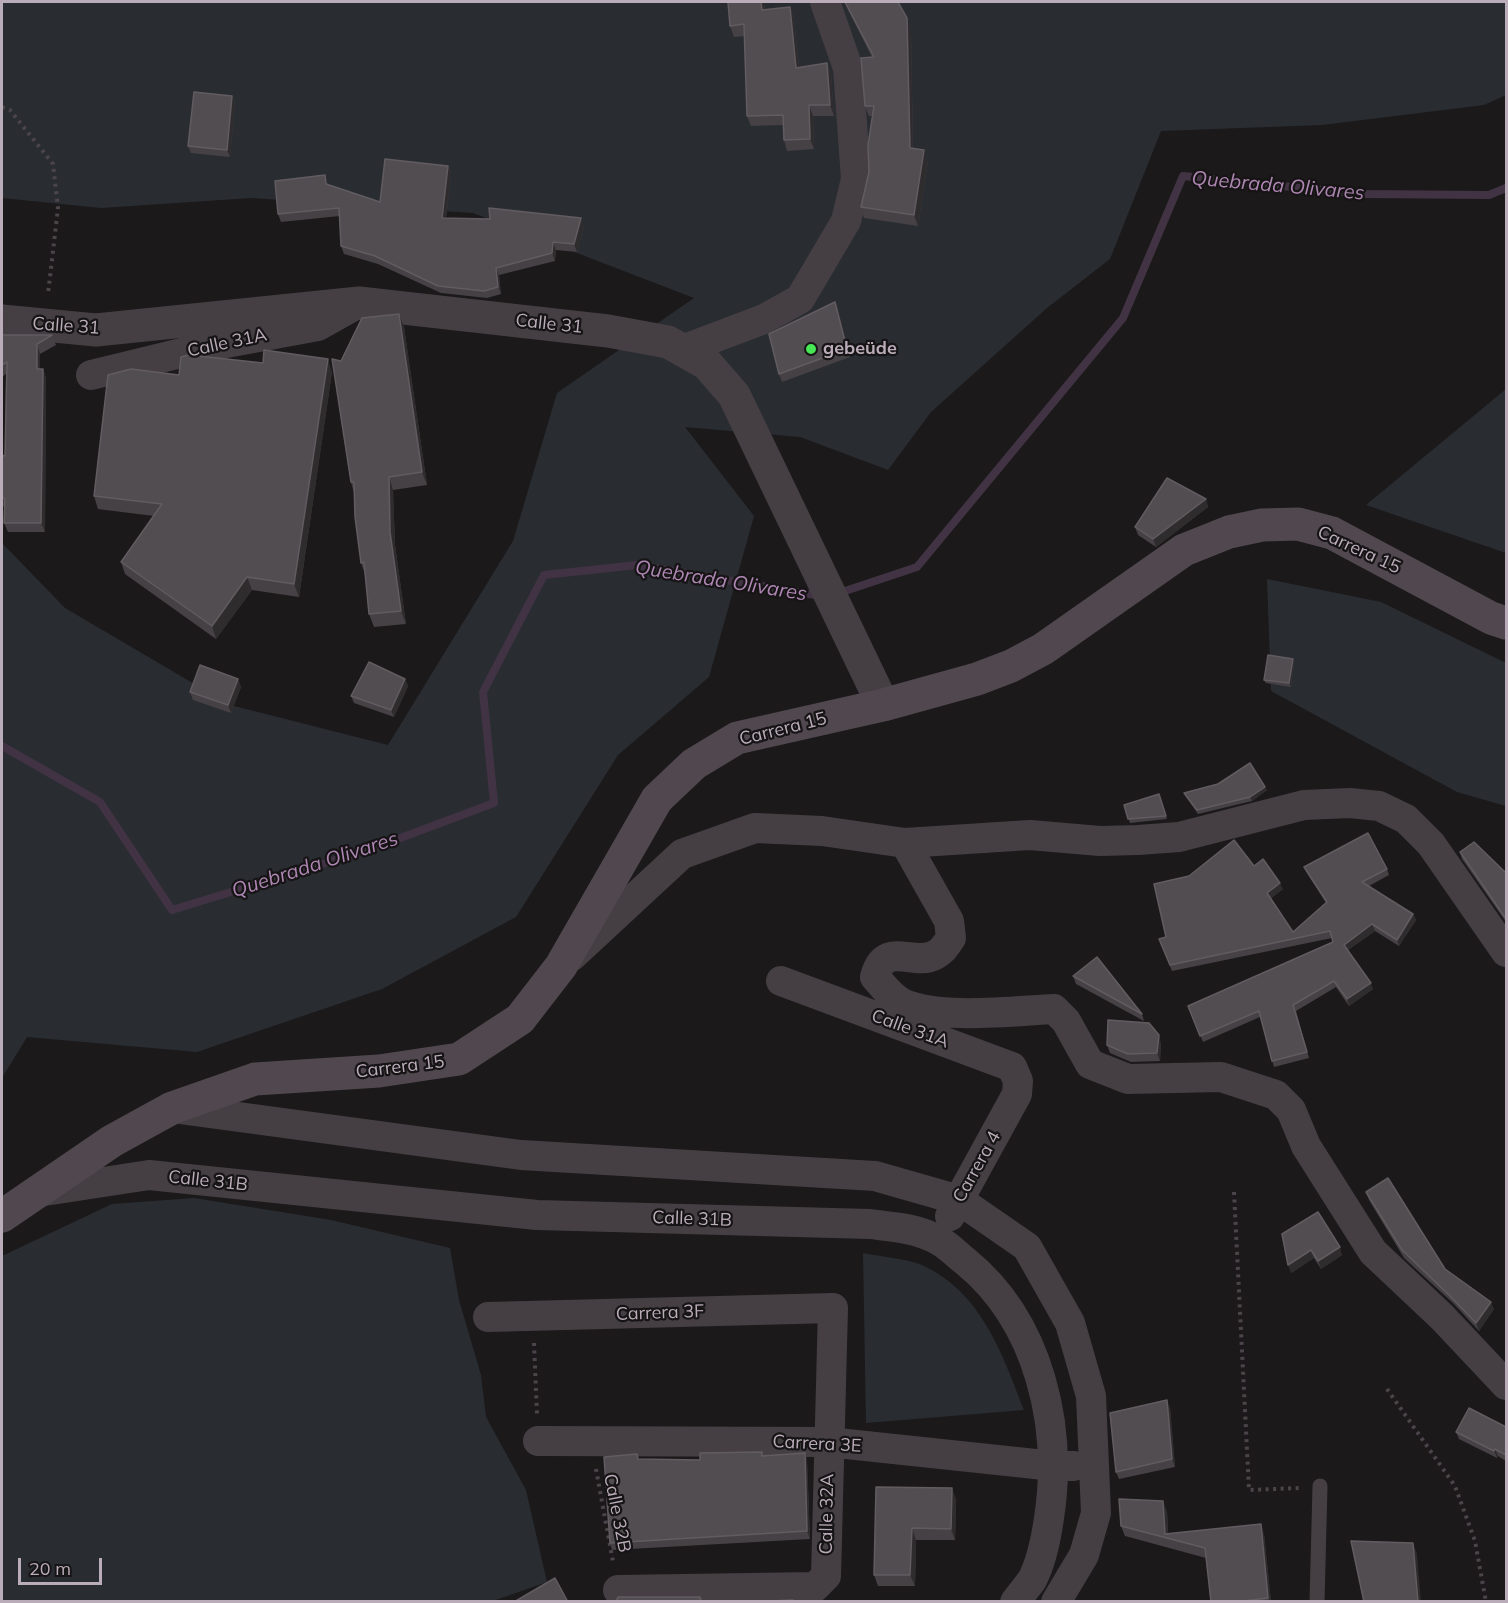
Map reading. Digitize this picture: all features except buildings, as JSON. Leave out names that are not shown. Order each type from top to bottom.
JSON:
[{"type":"main road","name":"Carrera 15","points":[[2,1216],[112,1140],[172,1108],[255,1079],[379,1071],[459,1059],[520,1019],[561,966],[657,799],[694,764],[737,738],[878,691],[977,679],[1011,666],[1043,649],[1184,550],[1230,532],[1262,525],[1298,524],[1332,533],[1491,618],[1506,623]]},
{"type":"street","points":[[682,350],[764,319],[800,299],[846,221],[856,178],[848,68],[825,2]]},
{"type":"street","name":"Calle 31","points":[[2,321],[96,330],[359,303],[608,331],[668,342],[707,364],[734,395],[878,691]]},
{"type":"street","name":"Calle 31A","points":[[91,375],[210,346],[318,326],[359,303]]},
{"type":"street","points":[[561,966],[682,854],[755,828],[822,831],[905,843],[1030,835],[1100,841],[1179,837],[1304,805],[1350,803],[1379,806],[1406,819],[1431,844],[1506,952]]},
{"type":"street","points":[[905,843],[949,921],[951,938],[933,957],[890,957],[878,965],[875,977],[886,990],[901,1002],[929,1011],[1054,1009],[1066,1021],[1090,1064],[1128,1079],[1221,1077],[1275,1095],[1291,1110],[1306,1146],[1373,1252],[1442,1317],[1506,1385]]},
{"type":"street","name":"Calle 31A","points":[[781,981],[1012,1067],[1018,1081],[1017,1094]]},
{"type":"street","name":"Carrera 4","points":[[937,1239],[1017,1094]]},
{"type":"street","points":[[172,1108],[520,1155],[875,1176],[959,1200],[1027,1247],[1070,1323],[1091,1396],[1096,1513],[1084,1555],[1056,1602]]},
{"type":"street","name":"Calle 31B","points":[[38,1192],[149,1175],[537,1215],[870,1224],[910,1228],[937,1239],[986,1278],[1025,1334],[1045,1390],[1054,1466],[1045,1545],[1032,1580],[1015,1602]]},
{"type":"street","name":"Carrera 3F","points":[[488,1317],[833,1308]]},
{"type":"street","name":"Calle 32A","points":[[618,1590],[815,1587],[826,1576],[833,1308]]},
{"type":"street","name":"Carrera 3E","points":[[538,1441],[828,1442],[1054,1466],[1095,1466]]},
{"type":"lane","points":[[1317,1602],[1320,1486]]},
{"type":"path","points":[[2,107],[10,110],[52,164],[58,208],[45,326]]},
{"type":"path","points":[[1234,1192],[1249,1490],[1320,1486]]},
{"type":"path","points":[[533,1316],[538,1441]]},
{"type":"path","points":[[1387,1389],[1455,1486],[1475,1541],[1486,1602]]},
{"type":"path","name":"Calle 32B","points":[[590,1441],[618,1590]]},
{"type":"shaded area","points":[[2,2],[1506,2],[1506,95],[1484,105],[1322,125],[1161,131],[1110,259],[1047,308],[931,412],[888,470],[800,437],[685,427],[754,516],[709,677],[618,755],[516,917],[382,989],[197,1052],[27,1037],[2,1078],[2,543],[65,608],[230,705],[388,745],[513,541],[557,393],[694,298],[473,213],[251,198],[101,208],[2,198]]},
{"type":"shaded area","points":[[1506,389],[1506,553],[1366,505]]},
{"type":"shaded area","points":[[1267,579],[1381,602],[1506,663],[1506,806],[1457,792],[1271,691]]},
{"type":"shaded area","points":[[194,1198],[331,1220],[450,1248],[459,1300],[481,1375],[486,1417],[526,1490],[547,1582],[490,1602],[2,1601],[2,1256],[112,1204]]},
{"type":"shaded area","points":[[863,1253],[922,1265],[960,1291],[987,1326],[998,1346],[1024,1410],[866,1423]]},
{"type":"waterway","name":"Quebrada Olivares","points":[[836,594],[917,567],[1123,318],[1183,176],[1362,194],[1489,195],[1506,188]]},
{"type":"waterway","name":"Quebrada Olivares","points":[[2,746],[100,802],[172,910],[371,849],[494,803],[483,692],[544,575],[637,565],[821,596]]},
{"type":"place","name":"gebeüde","points":[[811,349]]}]
